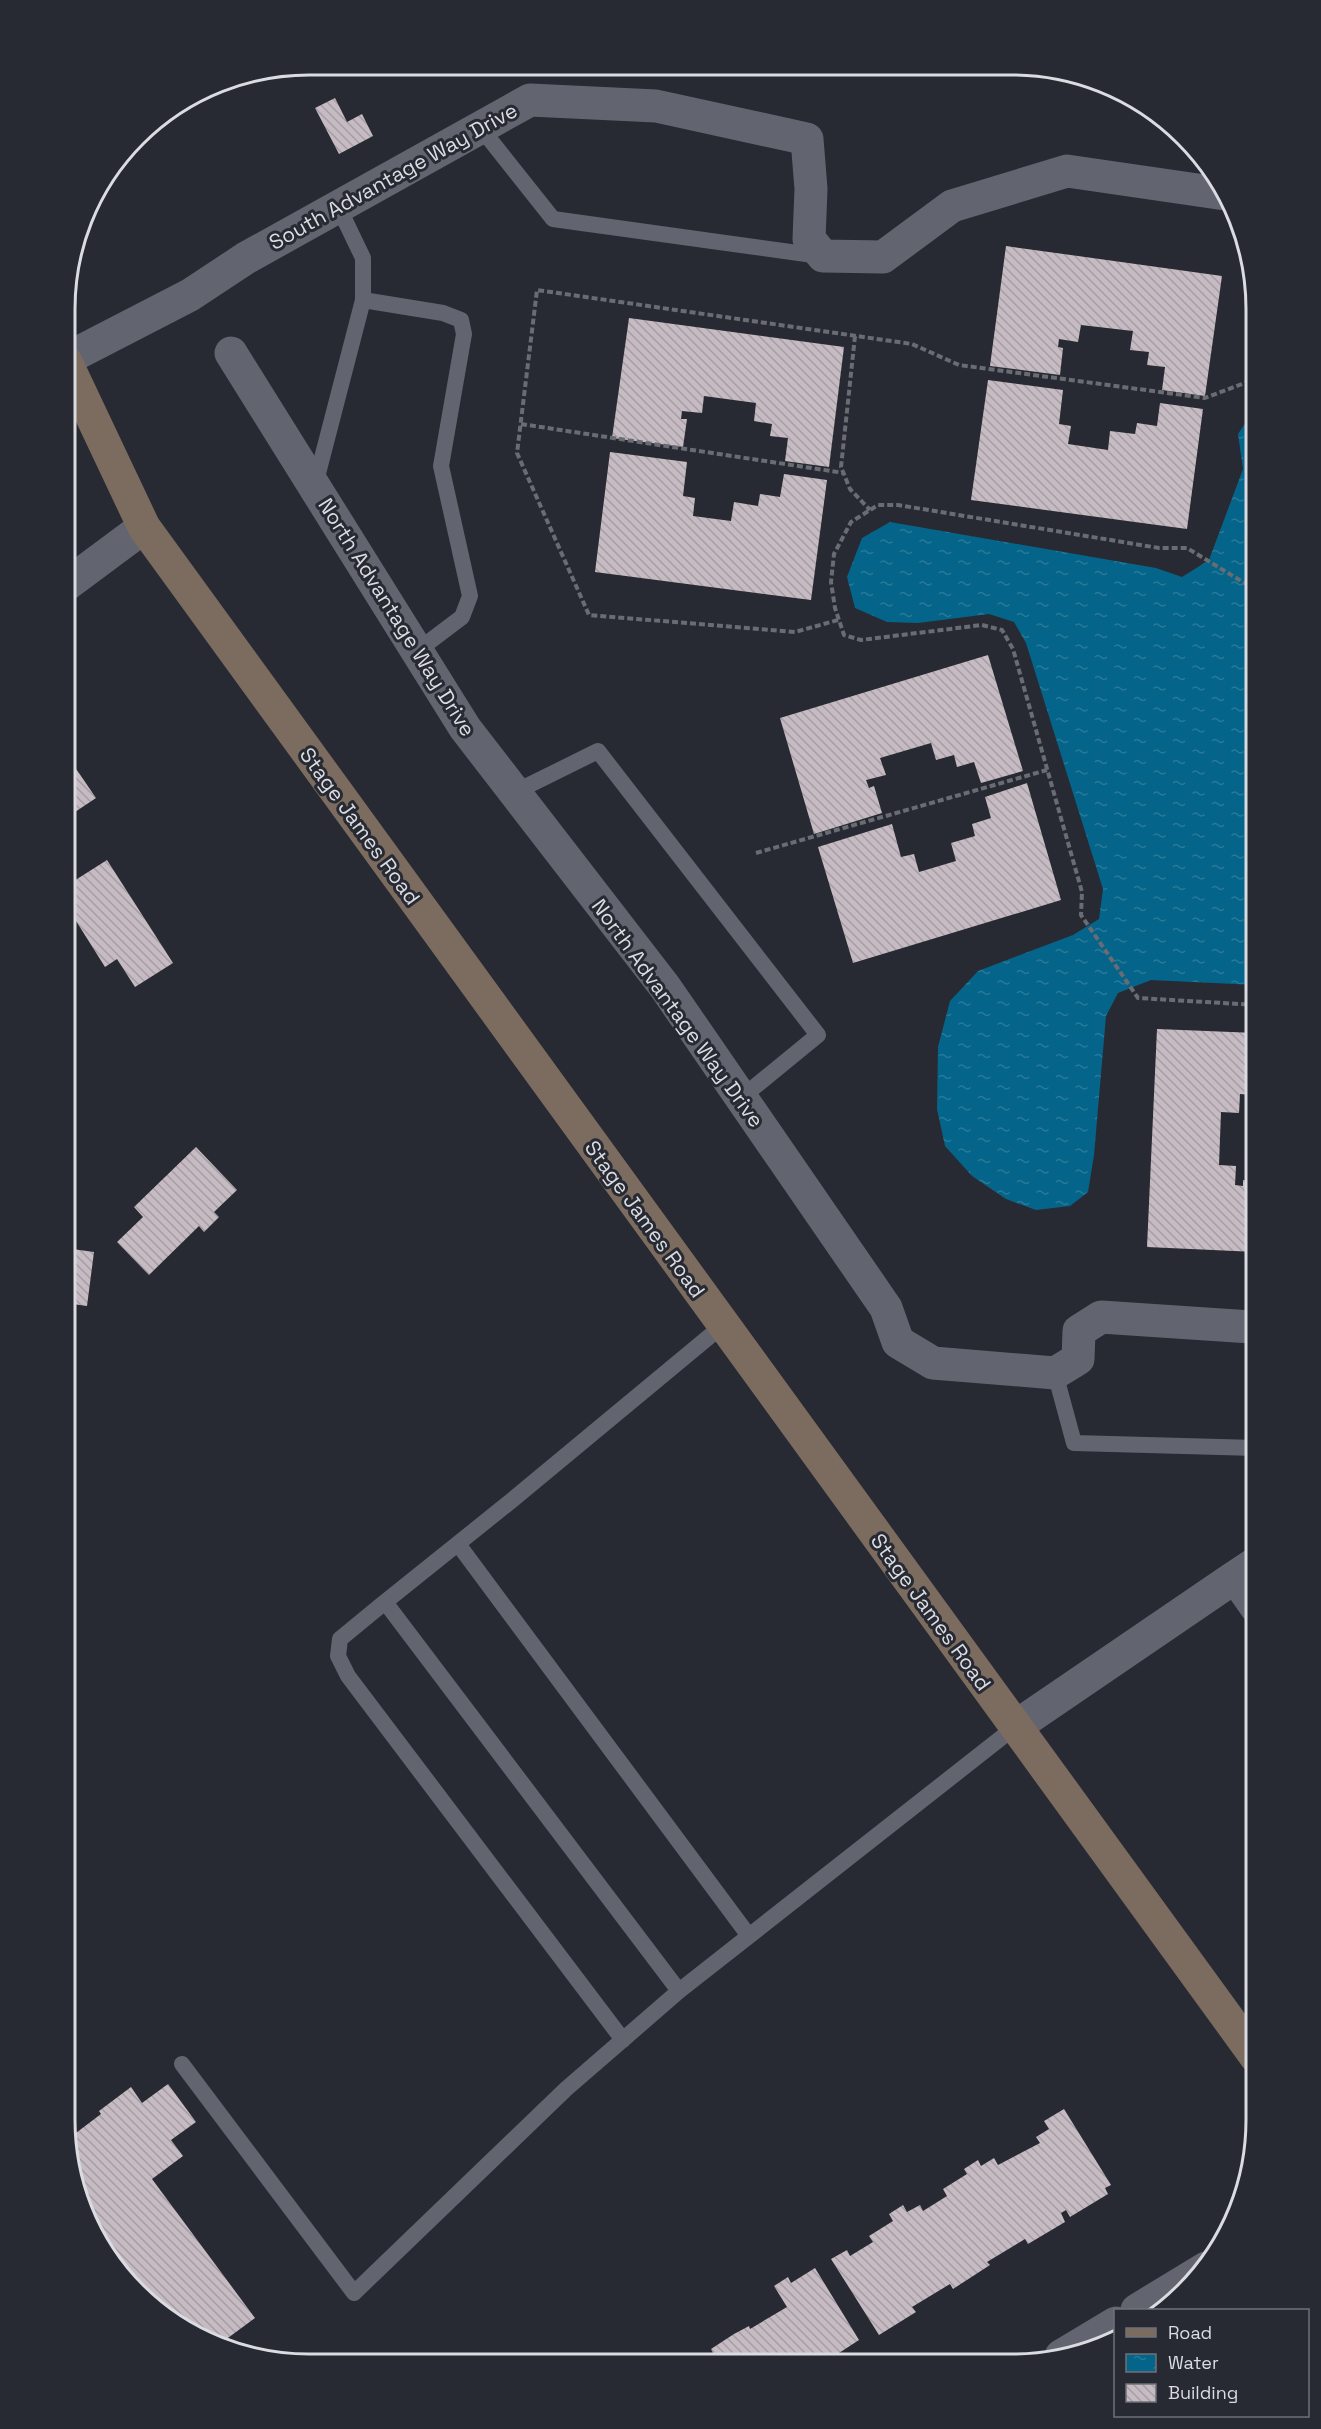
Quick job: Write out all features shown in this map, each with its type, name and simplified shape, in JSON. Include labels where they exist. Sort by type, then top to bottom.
[{"type":"main road","name":"Stage James Road","points":[[75,379],[144,527],[722,1326],[1246,2043]]},
{"type":"street","name":"South Advantage Way Drive","points":[[75,355],[190,295],[246,258],[530,100],[656,106],[807,139],[811,189],[809,239],[823,256]]},
{"type":"street","points":[[823,256],[883,257],[952,206],[1067,171],[1215,193]]},
{"type":"street","name":"North Advantage Way Drive","points":[[231,353],[465,728],[665,987],[886,1308],[898,1342],[933,1363],[1055,1373]]},
{"type":"street","points":[[75,578],[144,527]]},
{"type":"street","points":[[1055,1373],[1078,1359],[1079,1331],[1101,1317],[1246,1328]]},
{"type":"street","points":[[1015,1727],[1246,1570]]},
{"type":"street","points":[[1139,2309],[1175,2287]]},
{"type":"street","points":[[1082,2343],[1114,2324]]},
{"type":"lane","points":[[480,127],[553,219],[823,256]]},
{"type":"lane","points":[[315,487],[363,300],[363,258],[338,206]]},
{"type":"lane","points":[[363,300],[443,313],[461,320],[464,334],[441,466],[471,596],[462,617],[417,651]]},
{"type":"lane","points":[[515,792],[598,751],[818,1035],[741,1098]]},
{"type":"lane","points":[[623,2040],[348,1676],[338,1656],[340,1639],[722,1326]]},
{"type":"lane","points":[[1055,1373],[1074,1443],[1246,1448]]},
{"type":"lane","points":[[458,1544],[749,1936]]},
{"type":"lane","points":[[385,1602],[679,1991]]},
{"type":"lane","points":[[182,2064],[354,2293],[566,2089],[679,1991],[1015,1727]]},
{"type":"path","points":[[838,620],[795,632],[590,615],[517,453],[537,290],[912,344],[959,365],[1205,398],[1246,383]]},
{"type":"path","points":[[855,336],[841,467],[850,489],[870,510]]},
{"type":"path","points":[[520,424],[844,473]]},
{"type":"path","points":[[1246,584],[1187,548],[1159,548],[898,505],[878,505],[851,522],[834,554],[831,582],[838,620],[844,635],[861,640],[982,625],[1002,630],[1013,649],[1082,892],[1081,915],[1138,998],[1246,1004]]},
{"type":"path","points":[[756,853],[1047,770]]},
{"type":"water","points":[[1246,422],[1246,985],[1151,980],[1118,993],[1106,1016],[1094,1155],[1088,1192],[1070,1206],[1036,1210],[1006,1199],[972,1176],[945,1146],[937,1109],[938,1047],[950,1001],[978,971],[1073,935],[1099,919],[1103,889],[1026,643],[1014,622],[989,614],[918,623],[887,622],[855,608],[847,577],[862,538],[890,522],[1156,568],[1182,577],[1209,560],[1243,469],[1238,434]]},
{"type":"building","points":[[335,98],[347,122],[362,114],[373,136],[339,154],[315,108]]},
{"type":"building","points":[[1006,246],[1222,276],[1205,396],[1162,390],[1165,367],[1147,365],[1149,352],[1130,350],[1133,331],[1081,325],[1078,342],[1059,339],[1058,347],[1063,348],[1060,375],[990,366]]},
{"type":"building","points":[[629,318],[844,347],[829,467],[785,461],[788,438],[770,436],[772,424],[754,421],[756,403],[704,396],[702,413],[682,411],[681,419],[687,419],[683,447],[612,438]]},
{"type":"building","points":[[988,380],[1063,390],[1059,424],[1071,426],[1068,444],[1108,450],[1110,431],[1135,434],[1137,423],[1157,426],[1160,403],[1203,409],[1187,529],[971,500]]},
{"type":"building","points":[[610,452],[687,462],[683,496],[695,498],[693,516],[731,521],[734,502],[758,506],[760,494],[780,497],[784,474],[827,480],[811,600],[595,572]]},
{"type":"building","points":[[988,655],[1023,771],[981,783],[974,762],[957,767],[954,755],[936,760],[931,743],[880,758],[886,775],[866,780],[869,788],[874,786],[882,813],[814,834],[780,718]]},
{"type":"building","points":[[75,767],[96,798],[75,812]]},
{"type":"building","points":[[1027,783],[1061,900],[853,963],[818,847],[892,824],[901,857],[914,854],[919,872],[956,861],[951,843],[975,836],[972,824],[991,818],[985,797]]},
{"type":"building","points":[[107,860],[173,963],[135,987],[117,959],[105,967],[75,919],[75,880]]},
{"type":"building","points":[[1157,1029],[1246,1033],[1246,1094],[1240,1094],[1239,1113],[1221,1112],[1219,1165],[1236,1166],[1235,1185],[1243,1186],[1243,1180],[1246,1180],[1246,1252],[1147,1247]]},
{"type":"building","points":[[196,1147],[237,1190],[214,1212],[219,1217],[204,1232],[199,1226],[149,1275],[117,1242],[143,1217],[134,1207]]},
{"type":"building","points":[[75,1249],[94,1252],[87,1306],[75,1304]]},
{"type":"building","points":[[168,2084],[196,2122],[171,2140],[183,2156],[152,2179],[255,2318],[227,2339],[179,2315],[133,2274],[106,2237],[87,2195],[77,2150],[76,2133],[101,2114],[99,2111],[131,2087],[142,2103]]},
{"type":"building","points":[[1064,2109],[1111,2185],[1105,2188],[1108,2194],[1070,2217],[1066,2210],[1061,2213],[1065,2222],[1028,2244],[1025,2239],[987,2262],[990,2265],[953,2289],[950,2284],[912,2307],[916,2312],[879,2335],[831,2259],[847,2250],[850,2256],[873,2242],[869,2236],[893,2221],[889,2214],[903,2205],[907,2212],[920,2205],[923,2211],[947,2196],[943,2189],[967,2174],[964,2169],[978,2160],[981,2166],[994,2158],[998,2165],[1040,2143],[1036,2137],[1049,2129],[1044,2121]]},
{"type":"building","points":[[815,2268],[859,2340],[837,2354],[711,2354],[711,2349],[734,2334],[749,2326],[750,2329],[787,2307],[774,2286],[788,2277],[791,2283]]}]
